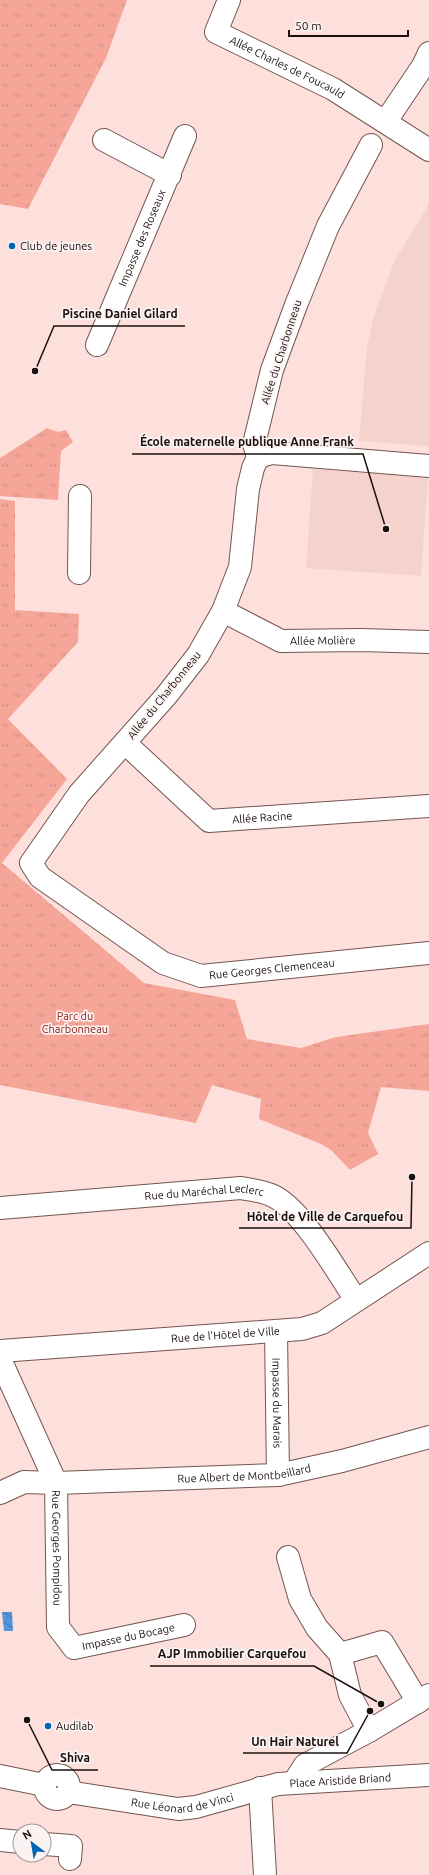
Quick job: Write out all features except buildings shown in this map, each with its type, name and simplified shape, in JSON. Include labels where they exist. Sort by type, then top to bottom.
[{"type":"street","name":"Allée Charles de Foucauld","points":[[229,0],[216,32],[333,89],[386,121]]},
{"type":"street","points":[[429,53],[423,66],[386,121],[429,150]]},
{"type":"street","name":"Impasse des Roseaux","points":[[97,345],[170,175],[185,136]]},
{"type":"street","points":[[104,140],[170,175]]},
{"type":"street","name":"Allée du Charbonneau","points":[[31,863],[79,794],[166,696],[198,655],[223,611],[240,567],[248,489],[253,468],[258,457],[254,444],[272,370],[328,226],[371,145]]},
{"type":"street","points":[[258,457],[272,453],[429,466]]},
{"type":"street","points":[[79,573],[80,496]]},
{"type":"street","name":"Allée Molière","points":[[223,611],[281,641],[360,640],[429,642]]},
{"type":"street","name":"Allée Racine","points":[[125,743],[209,821],[429,806]]},
{"type":"street","name":"Rue Georges Clemenceau","points":[[31,863],[40,877],[163,964],[201,976],[429,953]]},
{"type":"street","name":"Rue du Maréchal Leclerc","points":[[0,1208],[241,1188],[272,1195],[296,1213],[318,1242],[356,1300]]},
{"type":"street","name":"Rue de l'Hôtel de Ville","points":[[0,1352],[302,1329],[322,1323],[429,1253]]},
{"type":"street","name":"Impasse du Marais","points":[[276,1332],[278,1475]]},
{"type":"street","name":"Rue Georges Pompidou","points":[[0,1359],[56,1483],[58,1626],[74,1648]]},
{"type":"street","name":"Rue Albert de Montbeillard","points":[[0,1493],[24,1482],[56,1483],[278,1475],[429,1437]]},
{"type":"street","points":[[288,1557],[300,1598],[317,1628],[340,1654],[350,1695],[369,1731]]},
{"type":"street","name":"Impasse du Bocage","points":[[74,1648],[184,1625]]},
{"type":"street","points":[[340,1654],[382,1642],[423,1699]]},
{"type":"street","name":"Place Aristide Briand","points":[[294,1782],[305,1765],[369,1731],[423,1699]]},
{"type":"street","name":"Rue Léonard de Vinci","points":[[0,1776],[44,1785],[46,1780],[54,1775],[62,1776],[67,1781],[68,1792],[178,1809],[211,1804],[260,1788],[294,1782]]},
{"type":"street","name":"Place Aristide Briand","points":[[294,1782],[429,1775]]},
{"type":"street","points":[[260,1788],[265,1875]]},
{"type":"street","points":[[0,1840],[12,1841]]},
{"type":"street","points":[[52,1845],[71,1846],[70,1859]]},
{"type":"shaded area","points":[[429,204],[429,446],[359,441],[367,347],[374,316],[394,262]]},
{"type":"shaded area","points":[[313,469],[428,478],[421,576],[306,568]]},
{"type":"green space","points":[[0,0],[127,0],[106,58],[28,209],[0,204]]},
{"type":"green space","points":[[47,428],[58,432],[66,430],[73,442],[61,451],[58,500],[0,496],[0,458]]},
{"type":"green space","name":"Parc du Charbonneau","points":[[0,499],[15,501],[15,610],[79,614],[78,642],[8,719],[67,779],[2,863],[144,983],[235,1000],[247,1039],[301,1048],[336,1037],[429,1024],[429,1091],[381,1087],[368,1133],[378,1154],[350,1170],[331,1150],[321,1144],[259,1119],[261,1099],[212,1085],[196,1123],[0,1085]]},
{"type":"green space","points":[[0,769],[11,777],[0,790]]},
{"type":"water","points":[[2,1612],[12,1612],[13,1631],[4,1631]]},
{"type":"place","name":"Club de jeunes","points":[[12,246]]},
{"type":"place","name":"Piscine Daniel Gilard","points":[[35,371]]},
{"type":"place","name":"École maternelle publique Anne Frank","points":[[386,529]]},
{"type":"place","name":"Hôtel de Ville de Carquefou","points":[[412,1177]]},
{"type":"place","name":"AJP Immobilier Carquefou","points":[[381,1704]]},
{"type":"place","name":"Un Hair Naturel","points":[[370,1711]]},
{"type":"place","name":"Shiva","points":[[27,1720]]},
{"type":"place","name":"Audilab","points":[[48,1726]]}]
